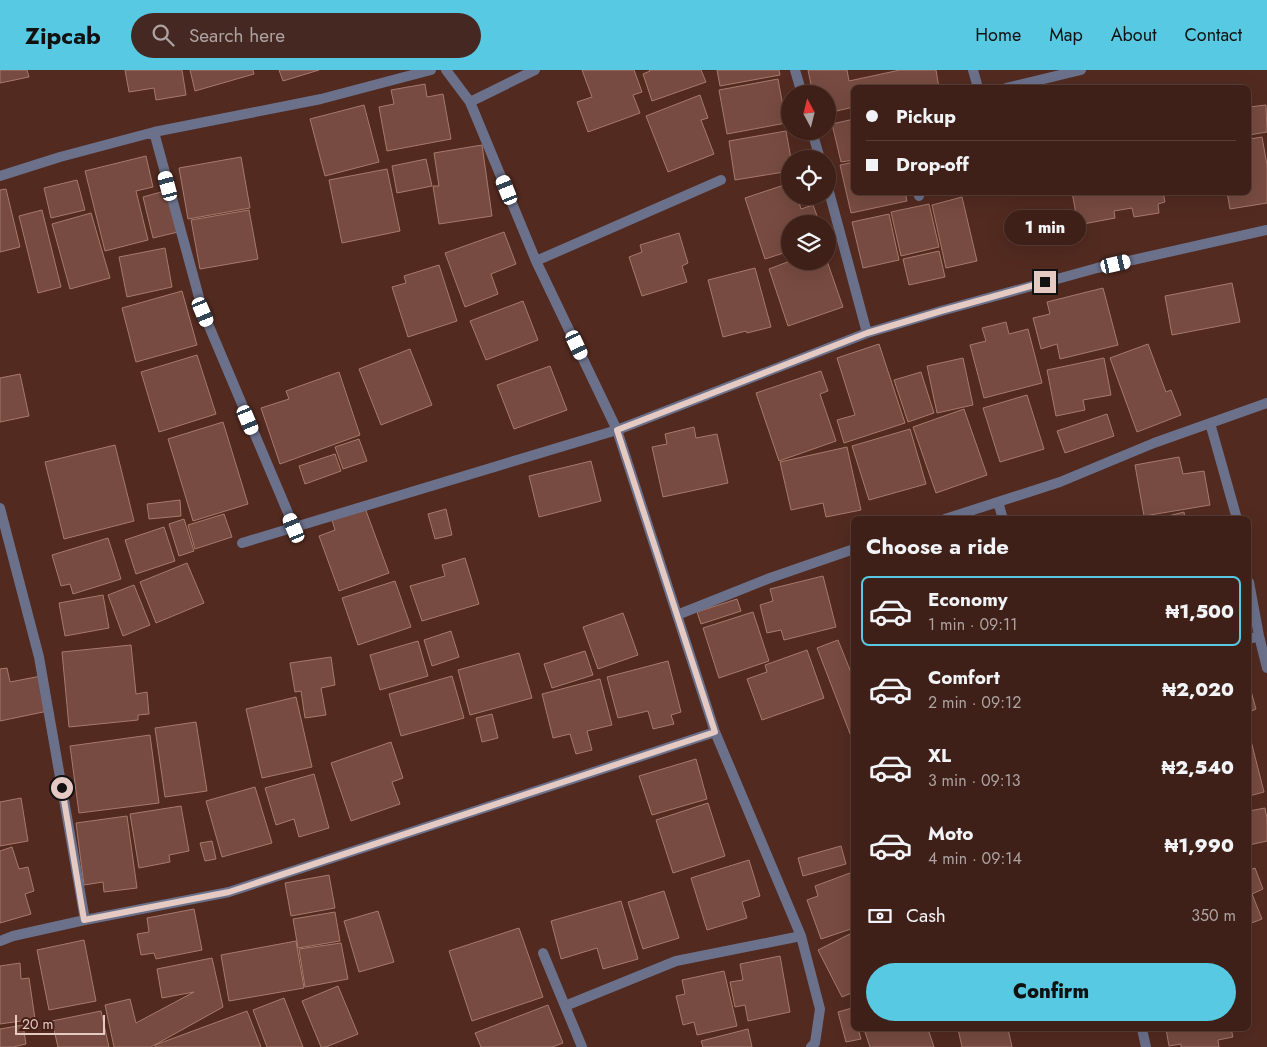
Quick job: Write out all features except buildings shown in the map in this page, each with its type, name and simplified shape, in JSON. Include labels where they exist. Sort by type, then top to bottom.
[{"type":"street","points":[[0,176],[60,157],[154,132],[322,99],[431,70]]},
{"type":"street","points":[[446,70],[470,102],[536,261],[617,430],[715,732],[800,936],[820,1009],[815,1043],[812,1047]]},
{"type":"street","points":[[470,102],[535,70]]},
{"type":"street","points":[[796,70],[800,85]]},
{"type":"street","points":[[973,70],[977,85]]},
{"type":"street","points":[[1018,85],[1081,70]]},
{"type":"street","points":[[154,132],[203,312],[294,528]]},
{"type":"street","points":[[536,261],[721,180]]},
{"type":"street","points":[[833,205],[867,333]]},
{"type":"street","points":[[242,543],[617,430],[867,333],[1097,268],[1267,230]]},
{"type":"street","points":[[954,516],[1060,482],[1154,443],[1267,403]]},
{"type":"street","points":[[1210,423],[1236,516]]},
{"type":"street","points":[[998,502],[1001,516]]},
{"type":"street","points":[[0,508],[39,657],[84,920]]},
{"type":"street","points":[[677,615],[770,578],[851,550]]},
{"type":"street","points":[[1251,604],[1254,638],[1267,668]]},
{"type":"street","points":[[0,941],[13,936],[84,920],[229,892],[715,732]]},
{"type":"street","points":[[565,1006],[676,961],[800,936]]},
{"type":"street","points":[[543,953],[582,1047]]},
{"type":"street","points":[[1142,1031],[1146,1047]]},
{"type":"route","points":[[62,788],[84,920],[229,892],[715,732],[617,430],[867,333],[1045,282]]}]
